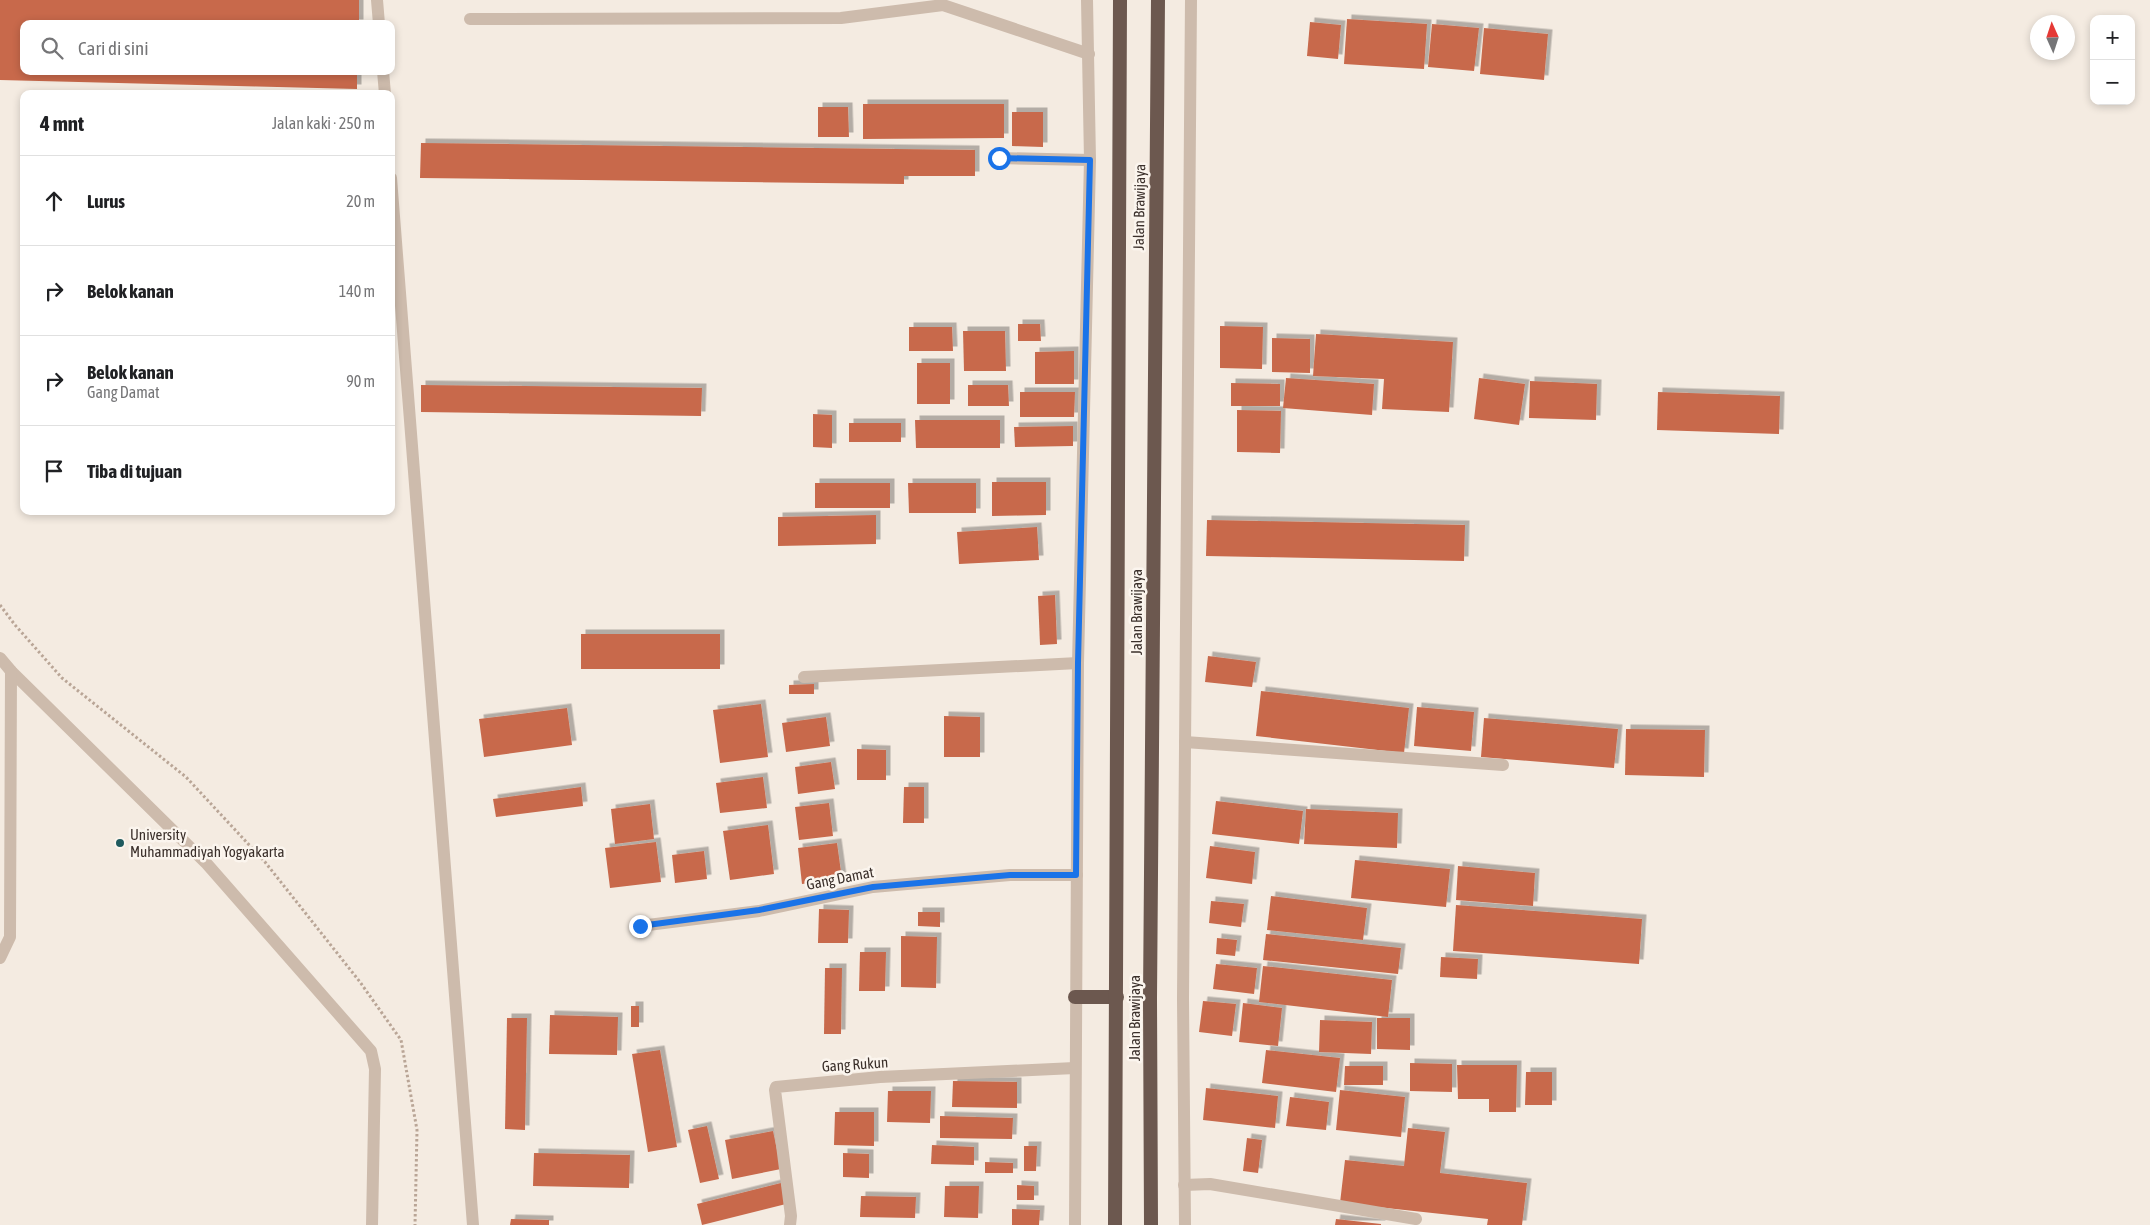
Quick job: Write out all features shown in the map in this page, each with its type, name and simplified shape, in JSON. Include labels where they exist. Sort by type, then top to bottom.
[{"type":"highway","name":"Jalan Brawijaya","points":[[1115,1225],[1120,0]]},
{"type":"highway","name":"Jalan Brawijaya","points":[[1151,1225],[1150,990],[1158,0]]},
{"type":"highway","points":[[1075,997],[1117,997]]},
{"type":"street","points":[[377,0],[379,20]]},
{"type":"street","points":[[1075,1225],[1078,663],[1090,160],[1087,0]]},
{"type":"street","points":[[1184,1225],[1183,999],[1191,0]]},
{"type":"street","points":[[470,19],[841,18],[943,5],[1089,54]]},
{"type":"street","points":[[383,75],[385,90]]},
{"type":"street","points":[[999,158],[1090,160]]},
{"type":"street","points":[[395,229],[473,1225]]},
{"type":"street","points":[[0,658],[207,864],[371,1051],[376,1069],[372,1225]]},
{"type":"street","points":[[804,678],[1078,663]]},
{"type":"street","points":[[0,958],[10,937],[11,671]]},
{"type":"street","points":[[1186,742],[1502,765]]},
{"type":"street","name":"Gang Damat","points":[[640,926],[759,910],[873,887],[1010,875],[1076,875]]},
{"type":"street","name":"Gang Rukun","points":[[790,1225],[791,1216],[776,1087],[880,1077],[1075,1068]]},
{"type":"street","points":[[1184,1185],[1210,1184],[1416,1219]]},
{"type":"building","points":[[0,0],[359,0],[359,20],[20,20],[20,75],[357,75],[357,89],[0,80]]},
{"type":"building","points":[[1347,19],[1427,24],[1424,69],[1344,64]]},
{"type":"building","points":[[1310,22],[1341,25],[1338,59],[1307,56]]},
{"type":"building","points":[[1432,24],[1479,28],[1474,71],[1428,67]]},
{"type":"building","points":[[1484,28],[1548,34],[1544,80],[1480,74]]},
{"type":"building","points":[[863,104],[1004,104],[1004,138],[863,139]]},
{"type":"building","points":[[818,107],[848,107],[849,137],[818,137]]},
{"type":"building","points":[[1012,112],[1043,112],[1043,147],[1012,146]]},
{"type":"building","points":[[421,143],[975,150],[975,176],[904,176],[904,184],[420,178]]},
{"type":"building","points":[[1018,324],[1040,324],[1041,341],[1018,341]]},
{"type":"building","points":[[1220,326],[1263,327],[1262,369],[1220,368]]},
{"type":"building","points":[[909,327],[952,327],[953,351],[909,351]]},
{"type":"building","points":[[963,331],[1005,331],[1006,371],[964,371]]},
{"type":"building","points":[[1316,334],[1453,342],[1449,412],[1382,409],[1384,379],[1313,376]]},
{"type":"building","points":[[1272,338],[1310,339],[1310,373],[1272,372]]},
{"type":"building","points":[[1074,351],[1074,384],[1035,384],[1035,352]]},
{"type":"building","points":[[917,363],[950,363],[950,404],[917,404]]},
{"type":"building","points":[[1286,378],[1374,384],[1372,415],[1283,408]]},
{"type":"building","points":[[1479,378],[1525,384],[1519,425],[1474,419]]},
{"type":"building","points":[[1530,381],[1597,384],[1596,420],[1529,418]]},
{"type":"building","points":[[1231,383],[1280,384],[1280,406],[1231,406]]},
{"type":"building","points":[[421,385],[702,388],[701,416],[421,412]]},
{"type":"building","points":[[968,385],[1008,385],[1009,406],[968,406]]},
{"type":"building","points":[[1020,392],[1075,392],[1074,417],[1020,417]]},
{"type":"building","points":[[1658,392],[1780,396],[1779,434],[1657,430]]},
{"type":"building","points":[[1237,410],[1281,411],[1280,453],[1237,452]]},
{"type":"building","points":[[813,414],[832,415],[832,448],[813,447]]},
{"type":"building","points":[[915,420],[1000,420],[1000,448],[916,448]]},
{"type":"building","points":[[849,423],[901,423],[901,442],[849,442]]},
{"type":"building","points":[[1073,426],[1073,446],[1015,447],[1014,427]]},
{"type":"building","points":[[992,482],[1046,482],[1046,515],[992,516]]},
{"type":"building","points":[[815,483],[890,483],[890,508],[815,508]]},
{"type":"building","points":[[908,483],[976,483],[976,513],[909,513]]},
{"type":"building","points":[[876,515],[876,544],[778,546],[778,517]]},
{"type":"building","points":[[1207,520],[1465,525],[1464,561],[1206,556]]},
{"type":"building","points":[[1037,527],[1039,560],[959,564],[957,532]]},
{"type":"building","points":[[1055,595],[1057,644],[1040,645],[1038,596]]},
{"type":"building","points":[[581,634],[720,634],[720,669],[581,669]]},
{"type":"building","points":[[1208,656],[1256,662],[1252,687],[1205,682]]},
{"type":"building","points":[[814,684],[814,694],[789,694],[789,685]]},
{"type":"building","points":[[1261,691],[1409,708],[1404,753],[1256,736]]},
{"type":"building","points":[[761,704],[768,757],[720,763],[713,710]]},
{"type":"building","points":[[1417,707],[1474,712],[1471,751],[1414,746]]},
{"type":"building","points":[[567,708],[572,745],[484,757],[479,719]]},
{"type":"building","points":[[944,716],[980,717],[980,757],[944,757]]},
{"type":"building","points":[[826,717],[830,746],[786,752],[782,723]]},
{"type":"building","points":[[1484,718],[1618,729],[1614,768],[1481,757]]},
{"type":"building","points":[[1626,729],[1705,730],[1704,777],[1625,775]]},
{"type":"building","points":[[857,749],[886,750],[886,780],[857,780]]},
{"type":"building","points":[[831,762],[835,789],[798,794],[795,767]]},
{"type":"building","points":[[763,777],[767,808],[720,813],[716,783]]},
{"type":"building","points":[[581,787],[583,806],[496,817],[493,799]]},
{"type":"building","points":[[904,787],[924,787],[924,823],[903,823]]},
{"type":"building","points":[[1216,801],[1303,811],[1299,844],[1212,834]]},
{"type":"building","points":[[829,803],[833,836],[799,840],[795,807]]},
{"type":"building","points":[[650,804],[654,839],[615,844],[611,809]]},
{"type":"building","points":[[1306,809],[1398,813],[1397,848],[1304,844]]},
{"type":"building","points":[[768,825],[774,874],[730,880],[723,831]]},
{"type":"building","points":[[656,842],[661,882],[610,888],[605,848]]},
{"type":"building","points":[[837,843],[842,879],[802,884],[798,848]]},
{"type":"building","points":[[1210,846],[1255,852],[1252,884],[1206,878]]},
{"type":"building","points":[[704,851],[707,879],[675,883],[672,855]]},
{"type":"building","points":[[1355,860],[1450,869],[1446,907],[1351,898]]},
{"type":"building","points":[[1458,866],[1535,873],[1533,906],[1456,900]]},
{"type":"building","points":[[1271,896],[1367,908],[1363,940],[1267,930]]},
{"type":"building","points":[[1211,901],[1244,904],[1241,927],[1209,923]]},
{"type":"building","points":[[1456,905],[1642,919],[1639,964],[1453,951]]},
{"type":"building","points":[[819,909],[849,910],[848,943],[818,943]]},
{"type":"building","points":[[918,912],[940,912],[940,927],[918,926]]},
{"type":"building","points":[[1266,934],[1401,948],[1398,974],[1263,960]]},
{"type":"building","points":[[901,936],[937,937],[936,988],[901,987]]},
{"type":"building","points":[[1217,938],[1237,940],[1235,956],[1216,954]]},
{"type":"building","points":[[860,952],[886,952],[885,991],[859,991]]},
{"type":"building","points":[[1441,957],[1478,959],[1477,979],[1440,977]]},
{"type":"building","points":[[1216,964],[1257,968],[1254,994],[1213,989]]},
{"type":"building","points":[[1263,966],[1392,980],[1388,1017],[1259,1002]]},
{"type":"building","points":[[825,968],[842,968],[841,1034],[824,1034]]},
{"type":"building","points":[[1203,1001],[1236,1004],[1232,1036],[1199,1032]]},
{"type":"building","points":[[1243,1003],[1282,1008],[1278,1046],[1239,1042]]},
{"type":"building","points":[[631,1006],[639,1006],[639,1027],[631,1027]]},
{"type":"building","points":[[550,1015],[618,1017],[617,1055],[549,1054]]},
{"type":"building","points":[[507,1018],[527,1018],[525,1130],[505,1129]]},
{"type":"building","points":[[1377,1018],[1410,1018],[1410,1050],[1377,1049]]},
{"type":"building","points":[[1320,1020],[1372,1022],[1371,1054],[1319,1052]]},
{"type":"building","points":[[660,1050],[677,1147],[648,1152],[632,1054]]},
{"type":"building","points":[[1266,1050],[1340,1058],[1336,1092],[1262,1083]]},
{"type":"building","points":[[1410,1063],[1452,1064],[1452,1092],[1410,1091]]},
{"type":"building","points":[[1457,1065],[1517,1065],[1516,1112],[1489,1112],[1489,1099],[1458,1099]]},
{"type":"building","points":[[1345,1066],[1383,1066],[1383,1085],[1344,1085]]},
{"type":"building","points":[[1526,1072],[1552,1072],[1552,1105],[1525,1105]]},
{"type":"building","points":[[953,1081],[1017,1082],[1017,1108],[952,1107]]},
{"type":"building","points":[[1206,1088],[1278,1096],[1275,1128],[1203,1120]]},
{"type":"building","points":[[1340,1090],[1405,1097],[1401,1137],[1336,1130]]},
{"type":"building","points":[[888,1091],[931,1091],[930,1123],[887,1122]]},
{"type":"building","points":[[1290,1097],[1329,1102],[1326,1130],[1286,1126]]},
{"type":"building","points":[[835,1112],[874,1112],[874,1146],[834,1145]]},
{"type":"building","points":[[940,1116],[1013,1118],[1012,1139],[940,1138]]},
{"type":"building","points":[[707,1126],[719,1179],[700,1183],[688,1130]]},
{"type":"building","points":[[1408,1128],[1445,1132],[1440,1173],[1527,1183],[1522,1225],[1487,1225],[1488,1219],[1340,1203],[1345,1160],[1404,1166]]},
{"type":"building","points":[[773,1131],[781,1169],[732,1179],[725,1140]]},
{"type":"building","points":[[1247,1138],[1262,1140],[1258,1173],[1243,1171]]},
{"type":"building","points":[[932,1145],[974,1147],[974,1165],[931,1164]]},
{"type":"building","points":[[1024,1146],[1037,1146],[1036,1171],[1024,1171]]},
{"type":"building","points":[[534,1153],[630,1155],[629,1188],[533,1186]]},
{"type":"building","points":[[843,1153],[869,1154],[869,1178],[843,1177]]},
{"type":"building","points":[[985,1162],[1013,1163],[1013,1173],[985,1173]]},
{"type":"building","points":[[781,1183],[786,1204],[702,1225],[697,1204]]},
{"type":"building","points":[[1017,1185],[1034,1186],[1034,1200],[1017,1200]]},
{"type":"building","points":[[945,1186],[979,1186],[978,1218],[944,1217]]},
{"type":"building","points":[[861,1196],[916,1197],[915,1218],[860,1217]]},
{"type":"building","points":[[1012,1209],[1040,1210],[1039,1225],[1012,1225]]},
{"type":"building","points":[[511,1219],[549,1220],[549,1225],[510,1225]]},
{"type":"building","points":[[1336,1219],[1381,1224],[1381,1225],[1335,1225]]},
{"type":"place","name":"University Muhammadiyah Yogyakarta","points":[[120,843]]},
{"type":"route","points":[[640,926],[759,910],[873,887],[1010,875],[1076,875],[1078,663],[1090,160],[999,158]]}]
